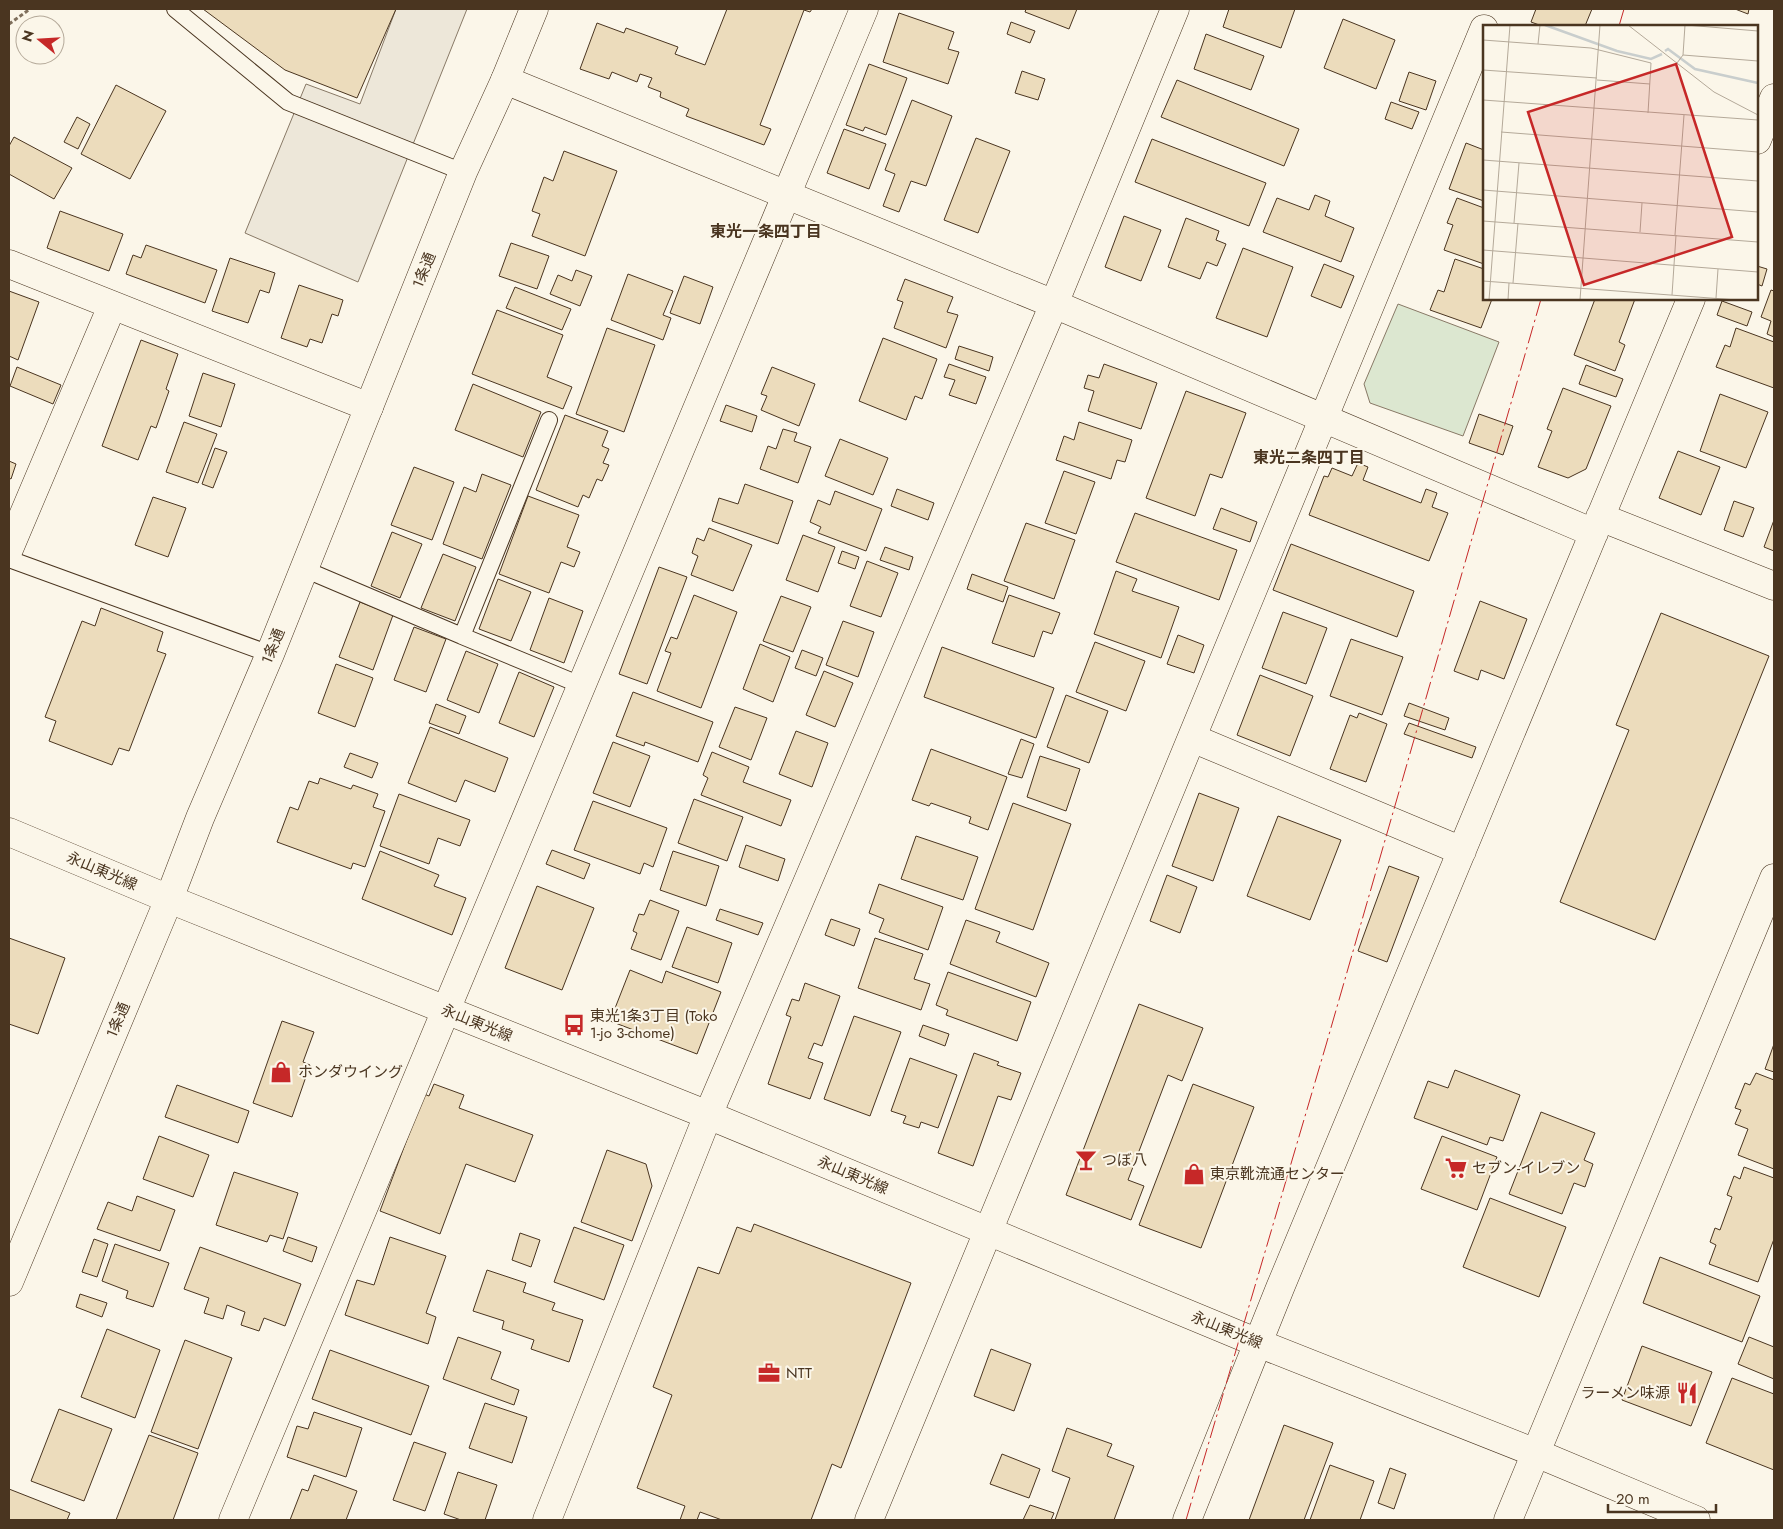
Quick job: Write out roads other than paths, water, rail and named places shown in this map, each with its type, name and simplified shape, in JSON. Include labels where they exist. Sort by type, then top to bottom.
[{"type":"street","name":"1条通","points":[[9,1282],[169,899],[200,818],[270,654],[463,172],[505,80],[534,9]]},
{"type":"street","points":[[233,1520],[583,686],[864,9]]},
{"type":"street","points":[[547,1520],[708,1115],[1054,304],[1175,9]]},
{"type":"street","points":[[1486,25],[1493,9]]},
{"type":"street","points":[[868,1520],[990,1232],[1322,419],[1483,33]]},
{"type":"street","points":[[505,80],[1054,304],[1322,419],[1597,525],[1774,586]]},
{"type":"street","points":[[1758,138],[1774,98]]},
{"type":"street","points":[[9,264],[370,407]]},
{"type":"street","points":[[1187,1520],[1258,1343],[1691,300]]},
{"type":"street","points":[[9,549],[112,306]]},
{"type":"street","points":[[1192,738],[1462,851]]},
{"type":"street","name":"永山東光線","points":[[9,832],[169,899],[708,1115],[1258,1343],[1536,1452],[1696,1520]]},
{"type":"street","points":[[1508,1520],[1774,878]]},
{"type":"lane","points":[[175,9],[288,102],[463,172]]},
{"type":"lane","points":[[462,636],[549,420]]},
{"type":"lane","points":[[9,559],[270,654]]},
{"type":"lane","points":[[304,569],[583,686]]},
{"type":"place","name":"東光1条3丁目 (Toko 1-jo 3-chome)","points":[[574,1025]]},
{"type":"place","name":"ホンダウイング","points":[[281,1072]]},
{"type":"place","name":"つぼ八","points":[[1086,1160]]},
{"type":"place","name":"セブン-イレブン","points":[[1456,1168]]},
{"type":"place","name":"東京靴流通センター","points":[[1194,1174]]},
{"type":"place","name":"NTT","points":[[769,1373]]},
{"type":"place","name":"ラーメン味源","points":[[1687,1393]]},
{"type":"district","name":"東光一条四丁目","points":[[766,231]]},
{"type":"district","name":"東光二条四丁目","points":[[1309,457]]}]
